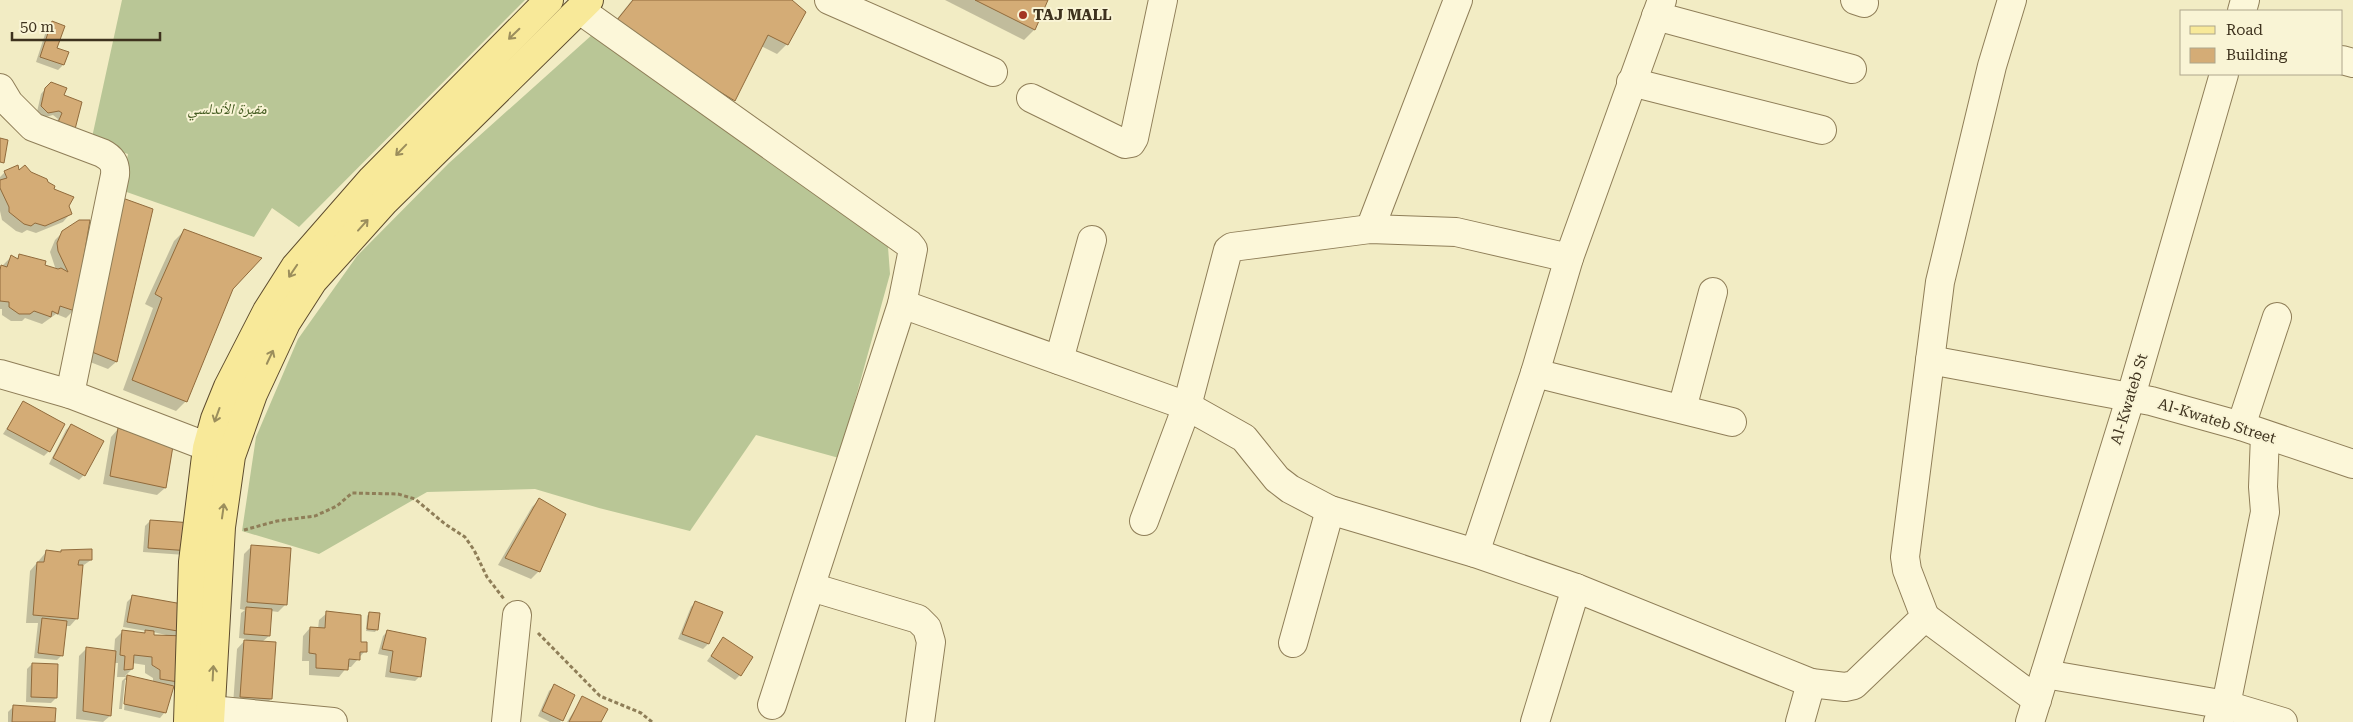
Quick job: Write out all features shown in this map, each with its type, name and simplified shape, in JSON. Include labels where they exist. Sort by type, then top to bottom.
[{"type":"main road","points":[[378,190],[549,0]]},
{"type":"main road","points":[[203,718],[221,526],[219,452],[215,419],[228,387],[267,311],[295,267],[584,5]]},
{"type":"main road","points":[[203,718],[193,562],[219,452]]},
{"type":"street","points":[[829,0],[993,72]]},
{"type":"street","points":[[1032,98],[1125,144],[1130,143],[1134,138],[1163,0]]},
{"type":"street","points":[[1370,229],[1458,0]]},
{"type":"street","points":[[2012,0],[1992,66],[1940,282],[1905,564],[1925,617],[2033,711]]},
{"type":"street","points":[[584,5],[909,244],[913,253],[902,304],[772,705]]},
{"type":"street","points":[[1475,553],[1535,373],[1569,258],[1659,8],[1852,69]]},
{"type":"street","name":"Al-Kwateb St","points":[[2033,711],[2131,396],[2224,75]]},
{"type":"street","points":[[1631,82],[1822,130]]},
{"type":"street","points":[[0,88],[9,103],[33,127],[102,153],[108,156],[115,165],[115,175],[70,394]]},
{"type":"street","points":[[1144,521],[1187,406],[1228,250],[1237,245],[1370,229],[1456,232],[1569,258]]},
{"type":"street","points":[[1059,360],[1092,240]]},
{"type":"street","points":[[1682,409],[1713,292]]},
{"type":"street","points":[[902,304],[1187,406],[1244,438],[1277,479],[1290,489],[1330,510],[1475,553],[1576,588],[1811,683],[1845,687],[1854,685],[1925,617]]},
{"type":"street","points":[[2222,714],[2265,512],[2253,431],[2276,317]]},
{"type":"street","name":"Al-Kwateb Street","points":[[1930,360],[2131,396],[2253,431],[2353,464]]},
{"type":"street","points":[[1535,373],[1732,422]]},
{"type":"street","points":[[0,374],[70,394],[219,452]]},
{"type":"street","points":[[1294,643],[1330,510]]},
{"type":"street","points":[[811,587],[918,618],[927,628],[931,642],[920,722]]},
{"type":"street","points":[[1535,722],[1576,588]]},
{"type":"street","points":[[506,722],[517,615]]},
{"type":"street","points":[[2044,674],[2222,714],[2283,722]]},
{"type":"street","points":[[1800,722],[1811,683]]},
{"type":"street","points":[[203,718],[333,722]]},
{"type":"path","points":[[221,526],[242,531],[277,521],[315,516],[336,506],[352,493],[398,494],[415,498],[445,524],[465,537],[474,550],[486,577],[517,615],[549,643],[600,696],[641,713],[652,722]]},
{"type":"green space","name":"مقبرة الأندلسي","points":[[122,0],[525,0],[299,227],[272,208],[254,237],[121,190],[128,154],[91,142]]},
{"type":"green space","points":[[593,34],[888,247],[890,274],[839,458],[756,435],[690,531],[599,508],[535,489],[427,492],[319,554],[242,531],[256,437],[298,339],[357,256],[449,163]]},
{"type":"building","points":[[633,0],[792,0],[806,12],[788,45],[768,35],[735,101],[673,63],[617,20]]},
{"type":"building","name":"TAJ MALL","points":[[975,0],[1048,0],[1035,30]]},
{"type":"building","points":[[52,21],[65,26],[57,48],[69,52],[64,65],[40,57]]},
{"type":"building","points":[[51,82],[67,88],[64,95],[82,102],[73,137],[56,127],[62,113],[59,111],[48,113],[41,106],[45,88]]},
{"type":"building","points":[[0,138],[8,140],[4,163],[0,162]]},
{"type":"building","points":[[18,165],[19,170],[25,165],[31,172],[47,179],[48,182],[55,186],[54,189],[74,197],[69,206],[72,214],[45,226],[35,223],[31,226],[24,224],[9,212],[9,207],[0,188],[0,180],[7,178],[4,171]]},
{"type":"building","points":[[117,196],[153,209],[117,362],[92,352]]},
{"type":"building","points":[[79,220],[90,220],[75,311],[60,306],[58,314],[52,311],[51,317],[34,311],[30,314],[19,314],[9,307],[9,302],[0,301],[1,265],[7,267],[11,255],[18,259],[19,254],[46,261],[45,265],[58,269],[61,268],[68,272],[58,251],[57,243],[62,231]]},
{"type":"building","points":[[184,229],[262,258],[233,289],[187,402],[132,380],[162,298],[155,294]]},
{"type":"building","points":[[23,401],[65,424],[50,452],[7,429]]},
{"type":"building","points":[[71,424],[104,441],[85,476],[53,458]]},
{"type":"building","points":[[118,428],[173,446],[166,488],[110,476]]},
{"type":"building","points":[[539,498],[566,514],[540,572],[505,558]]},
{"type":"building","points":[[150,520],[193,523],[191,551],[148,548]]},
{"type":"building","points":[[251,545],[291,548],[287,605],[247,602]]},
{"type":"building","points":[[92,549],[92,560],[79,560],[78,565],[83,565],[78,619],[33,615],[37,562],[44,562],[46,550],[61,552],[61,550]]},
{"type":"building","points":[[132,595],[188,605],[183,632],[127,622]]},
{"type":"building","points":[[695,601],[723,612],[709,644],[682,634]]},
{"type":"building","points":[[246,607],[272,609],[270,636],[244,634]]},
{"type":"building","points":[[326,611],[361,615],[361,642],[367,642],[367,652],[360,652],[360,660],[349,659],[348,670],[316,668],[316,654],[309,653],[310,627],[325,628]]},
{"type":"building","points":[[369,612],[380,613],[378,630],[367,629]]},
{"type":"building","points":[[42,618],[67,621],[63,656],[38,653]]},
{"type":"building","points":[[122,630],[145,633],[145,630],[154,631],[154,635],[188,636],[178,682],[160,679],[160,670],[152,665],[152,657],[134,655],[133,669],[124,670],[125,656],[120,655]]},
{"type":"building","points":[[387,630],[426,638],[421,677],[390,672],[393,651],[382,649]]},
{"type":"building","points":[[723,637],[753,657],[741,676],[711,656]]},
{"type":"building","points":[[244,640],[276,642],[272,699],[240,697]]},
{"type":"building","points":[[86,647],[116,651],[111,716],[83,711]]},
{"type":"building","points":[[32,663],[58,664],[57,698],[31,697]]},
{"type":"building","points":[[127,675],[174,686],[166,713],[124,704]]},
{"type":"building","points":[[554,684],[575,695],[563,721],[542,711]]},
{"type":"building","points":[[582,696],[608,709],[601,722],[569,722]]},
{"type":"building","points":[[13,705],[56,708],[55,722],[12,722]]},
{"type":"place","name":"TAJ MALL","points":[[1023,15]]}]
